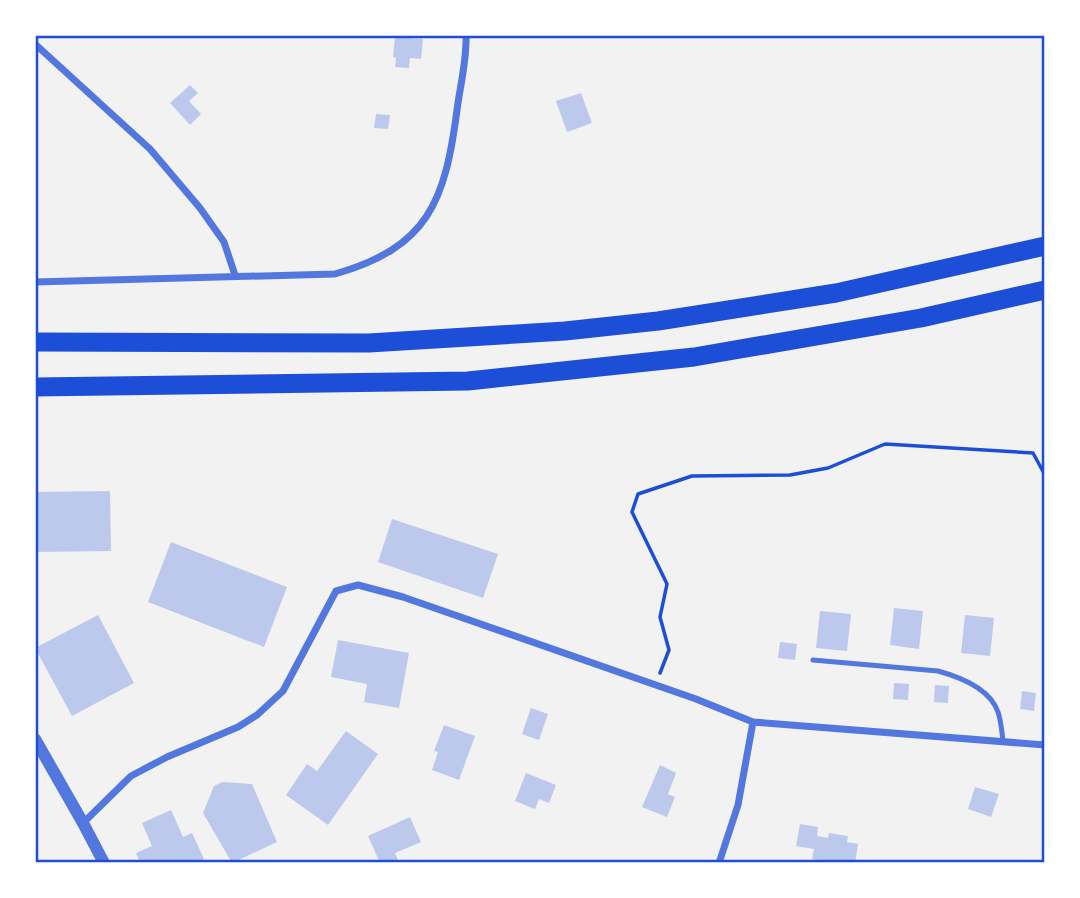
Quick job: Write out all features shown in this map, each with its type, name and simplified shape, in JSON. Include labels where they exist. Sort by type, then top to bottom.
[{"type":"highway","points":[[35,342],[369,343],[565,331],[658,321],[836,293],[1045,246]]},
{"type":"highway","points":[[35,387],[468,381],[694,357],[921,318],[1045,290]]},
{"type":"street","points":[[35,282],[335,274],[373,261],[419,228],[431,212],[452,145],[466,35]]},
{"type":"street","points":[[35,44],[150,149],[200,208],[224,242],[235,275]]},
{"type":"street","points":[[83,822],[131,776],[167,757],[238,727],[257,715],[283,691],[336,591],[358,585],[403,597],[753,722],[1045,746]]},
{"type":"street","points":[[722,862],[738,805],[753,722]]},
{"type":"street","points":[[35,739],[83,822],[103,863]]},
{"type":"lane","points":[[813,660],[938,671],[959,676],[980,691],[997,710],[1003,741]]},
{"type":"path","points":[[655,685],[669,650],[660,617],[667,584],[632,512],[638,494],[692,476],[790,475],[828,468],[885,444],[1033,453],[1045,475]]},
{"type":"building","points":[[395,37],[423,39],[421,59],[410,58],[409,68],[395,67]]},
{"type":"building","points":[[190,85],[198,93],[189,101],[201,114],[190,125],[170,103]]},
{"type":"building","points":[[581,93],[592,123],[567,132],[556,101]]},
{"type":"building","points":[[376,114],[390,115],[388,129],[374,128]]},
{"type":"building","points":[[110,491],[111,551],[35,552],[35,492]]},
{"type":"building","points":[[392,519],[498,554],[483,598],[378,562]]},
{"type":"building","points":[[171,542],[287,587],[264,647],[148,602]]},
{"type":"building","points":[[894,608],[923,611],[919,649],[890,645]]},
{"type":"building","points":[[820,611],[851,614],[847,651],[816,648]]},
{"type":"building","points":[[98,615],[134,683],[72,716],[35,648]]},
{"type":"building","points":[[965,615],[994,618],[990,656],[961,653]]},
{"type":"building","points":[[338,640],[409,653],[399,708],[364,702],[367,684],[331,677]]},
{"type":"building","points":[[780,642],[797,644],[795,660],[778,658]]},
{"type":"building","points":[[894,683],[909,684],[908,700],[893,699]]},
{"type":"building","points":[[935,685],[949,686],[948,703],[934,702]]},
{"type":"building","points":[[1022,691],[1036,693],[1034,711],[1020,709]]},
{"type":"building","points":[[531,708],[548,714],[539,740],[522,734]]},
{"type":"building","points":[[444,725],[475,736],[459,780],[432,770],[438,752],[434,751]]},
{"type":"building","points":[[346,731],[378,754],[328,825],[286,795],[307,764],[317,771]]},
{"type":"building","points":[[660,765],[676,773],[668,794],[675,797],[667,817],[642,807]]},
{"type":"building","points":[[526,773],[556,785],[549,803],[539,799],[535,809],[515,801]]},
{"type":"building","points":[[222,782],[252,784],[277,842],[232,863],[203,813],[214,786]]},
{"type":"building","points":[[975,787],[999,794],[991,817],[968,809]]},
{"type":"building","points":[[171,810],[183,837],[192,833],[204,859],[194,863],[140,863],[136,853],[152,846],[142,823]]},
{"type":"building","points":[[410,817],[421,842],[395,853],[398,860],[380,863],[368,836]]},
{"type":"building","points":[[800,824],[818,827],[817,836],[828,838],[829,833],[848,836],[847,842],[858,844],[855,863],[812,859],[814,849],[796,846]]}]
